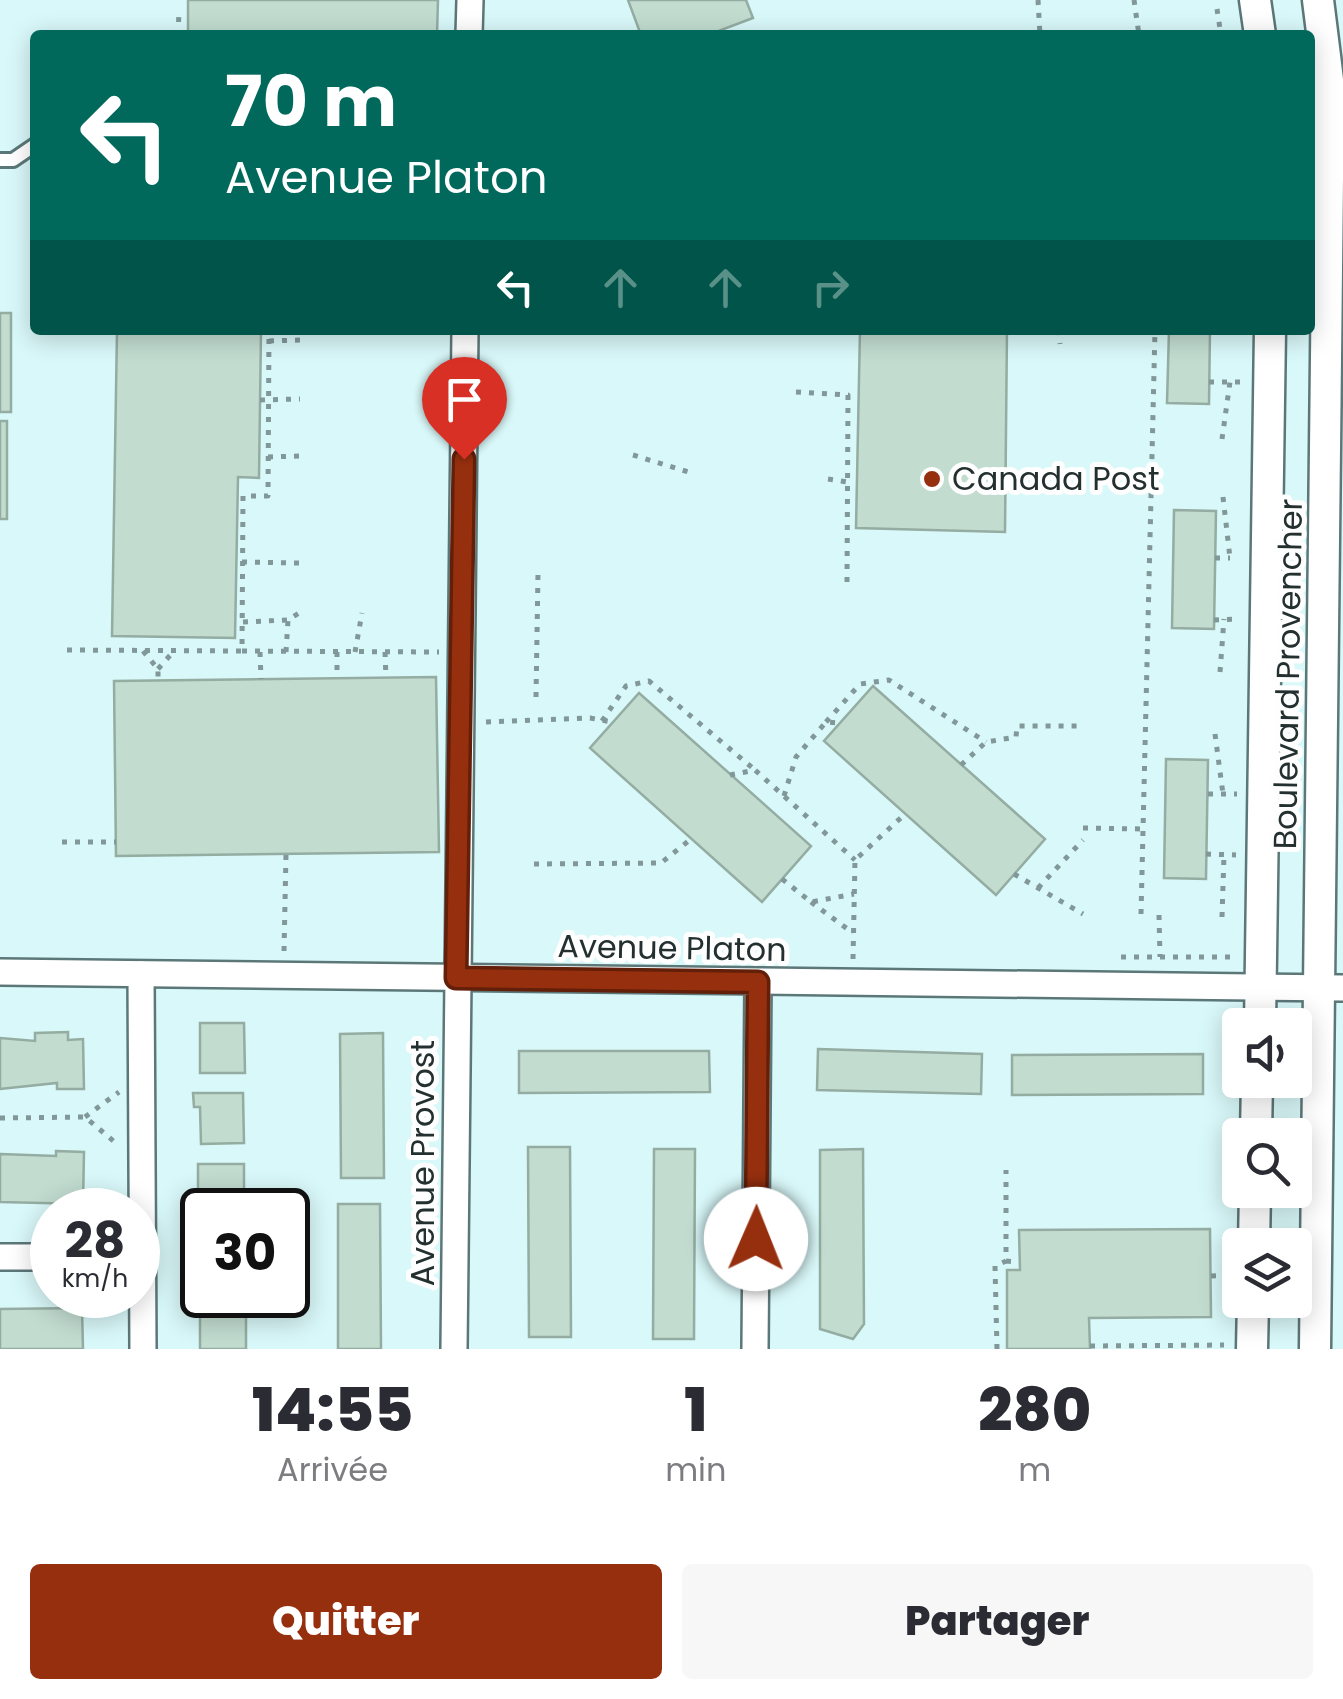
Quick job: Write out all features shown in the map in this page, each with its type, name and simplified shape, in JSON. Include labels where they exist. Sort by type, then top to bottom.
[{"type":"street","points":[[469,30],[470,0]]},
{"type":"street","points":[[1255,0],[1259,30]]},
{"type":"street","name":"Boulevard Provencher","points":[[1316,1349],[1331,988],[1330,88],[1318,0]]},
{"type":"street","name":"Avenue Provost","points":[[454,1349],[465,335]]},
{"type":"street","name":"Boulevard Provencher","points":[[1261,1008],[1270,335]]},
{"type":"street","name":"Avenue Platon","points":[[0,972],[1331,988]]},
{"type":"street","points":[[141,974],[142,1188]]},
{"type":"street","points":[[754,1349],[758,982]]},
{"type":"street","points":[[0,1257],[30,1256]]},
{"type":"street","points":[[142,1318],[143,1349]]},
{"type":"street","points":[[1252,1347],[1253,1318]]},
{"type":"lane","points":[[0,160],[13,160],[30,148]]},
{"type":"path","points":[[1038,0],[1040,30]]},
{"type":"path","points":[[1134,0],[1137,30]]},
{"type":"path","points":[[1217,9],[1219,30]]},
{"type":"path","points":[[178,12],[178,30]]},
{"type":"path","points":[[242,651],[240,497],[268,496],[269,335]]},
{"type":"path","points":[[1059,335],[1060,344]]},
{"type":"path","points":[[1141,914],[1154,335]]},
{"type":"path","points":[[269,341],[300,340]]},
{"type":"path","points":[[1222,439],[1230,382]]},
{"type":"path","points":[[796,392],[848,395],[847,583]]},
{"type":"path","points":[[260,400],[300,399]]},
{"type":"path","points":[[632,455],[696,474]]},
{"type":"path","points":[[268,457],[300,456]]},
{"type":"path","points":[[828,479],[848,482]]},
{"type":"path","points":[[1223,497],[1230,558]]},
{"type":"path","points":[[242,562],[299,563]]},
{"type":"path","points":[[536,697],[538,573]]},
{"type":"path","points":[[242,622],[288,620],[299,612]]},
{"type":"path","points":[[355,652],[362,614]]},
{"type":"path","points":[[286,652],[288,620]]},
{"type":"path","points":[[1220,672],[1224,620]]},
{"type":"path","points":[[67,650],[460,652]]},
{"type":"path","points":[[143,651],[158,668],[158,681]]},
{"type":"path","points":[[158,668],[173,651]]},
{"type":"path","points":[[260,652],[261,679]]},
{"type":"path","points":[[336,652],[336,678]]},
{"type":"path","points":[[385,652],[386,678]]},
{"type":"path","points":[[784,796],[796,756],[860,684],[889,680],[986,742]]},
{"type":"path","points":[[602,720],[626,686],[649,682],[855,860]]},
{"type":"path","points":[[460,723],[612,722]]},
{"type":"path","points":[[826,722],[840,722]]},
{"type":"path","points":[[961,766],[986,742],[1016,738],[1018,726],[1083,726]]},
{"type":"path","points":[[1215,734],[1223,794]]},
{"type":"path","points":[[730,775],[755,770]]},
{"type":"path","points":[[853,983],[855,860],[905,814]]},
{"type":"path","points":[[1083,828],[1143,829]]},
{"type":"path","points":[[534,864],[661,863],[691,839]]},
{"type":"path","points":[[1038,888],[1083,840]]},
{"type":"path","points":[[62,842],[116,842]]},
{"type":"path","points":[[284,976],[286,854]]},
{"type":"path","points":[[1222,918],[1224,855]]},
{"type":"path","points":[[1014,874],[1083,914]]},
{"type":"path","points":[[782,879],[854,934]]},
{"type":"path","points":[[812,902],[854,894]]},
{"type":"path","points":[[1159,915],[1161,986]]},
{"type":"path","points":[[0,1118],[85,1117],[142,1166]]},
{"type":"path","points":[[1006,1170],[1006,1260]]},
{"type":"path","points":[[997,1349],[995,1266],[1006,1260],[1019,1262]]},
{"type":"path","points":[[1211,1276],[1222,1276]]},
{"type":"path","points":[[1090,1346],[1252,1347]]},
{"type":"building","points":[[188,0],[438,0],[437,30],[188,30]]},
{"type":"building","points":[[628,0],[746,0],[753,18],[721,30],[639,30]]},
{"type":"building","points":[[0,313],[11,313],[11,412],[0,412]]},
{"type":"building","points":[[117,335],[261,335],[259,478],[238,477],[235,638],[112,636]]},
{"type":"building","name":"Canada Post","points":[[860,335],[1007,335],[1005,532],[856,528]]},
{"type":"building","points":[[1169,335],[1210,335],[1209,404],[1167,403]]},
{"type":"building","points":[[0,421],[7,421],[7,519],[0,519]]},
{"type":"building","points":[[1174,510],[1216,511],[1214,629],[1172,628]]},
{"type":"building","points":[[436,677],[439,852],[116,856],[114,681]]},
{"type":"building","points":[[873,686],[1045,839],[996,895],[824,741]]},
{"type":"building","points":[[639,693],[811,846],[762,902],[590,748]]},
{"type":"building","points":[[1166,759],[1208,760],[1206,879],[1164,878]]},
{"type":"building","points":[[200,1023],[244,1023],[245,1073],[200,1073]]},
{"type":"building","points":[[68,1032],[68,1040],[83,1039],[84,1089],[57,1089],[57,1083],[0,1089],[0,1038],[35,1041],[35,1033]]},
{"type":"building","points":[[383,1033],[384,1178],[341,1178],[340,1034]]},
{"type":"building","points":[[818,1049],[982,1054],[981,1094],[817,1090]]},
{"type":"building","points":[[519,1051],[709,1051],[710,1092],[519,1093]]},
{"type":"building","points":[[1203,1054],[1203,1094],[1012,1095],[1012,1055]]},
{"type":"building","points":[[193,1093],[243,1093],[244,1143],[201,1144],[200,1107],[194,1107]]},
{"type":"building","points":[[528,1147],[570,1147],[571,1337],[529,1337]]},
{"type":"building","points":[[654,1149],[695,1149],[694,1339],[653,1339]]},
{"type":"building","points":[[863,1149],[864,1324],[853,1339],[820,1329],[820,1150]]},
{"type":"building","points":[[56,1151],[84,1152],[83,1188],[30,1188],[30,1203],[0,1202],[0,1154],[56,1156]]},
{"type":"building","points":[[198,1164],[244,1164],[244,1188],[198,1188]]},
{"type":"building","points":[[338,1204],[380,1204],[381,1349],[338,1349]]},
{"type":"building","points":[[1210,1229],[1211,1317],[1089,1318],[1090,1349],[1007,1349],[1007,1270],[1020,1270],[1019,1230]]},
{"type":"building","points":[[0,1309],[30,1309],[30,1318],[82,1318],[83,1349],[0,1349]]},
{"type":"building","points":[[200,1318],[246,1318],[246,1349],[200,1349]]},
{"type":"place","name":"Canada Post","points":[[932,479]]},
{"type":"route","points":[[464,459],[456,978],[758,982],[756,1239]]}]
